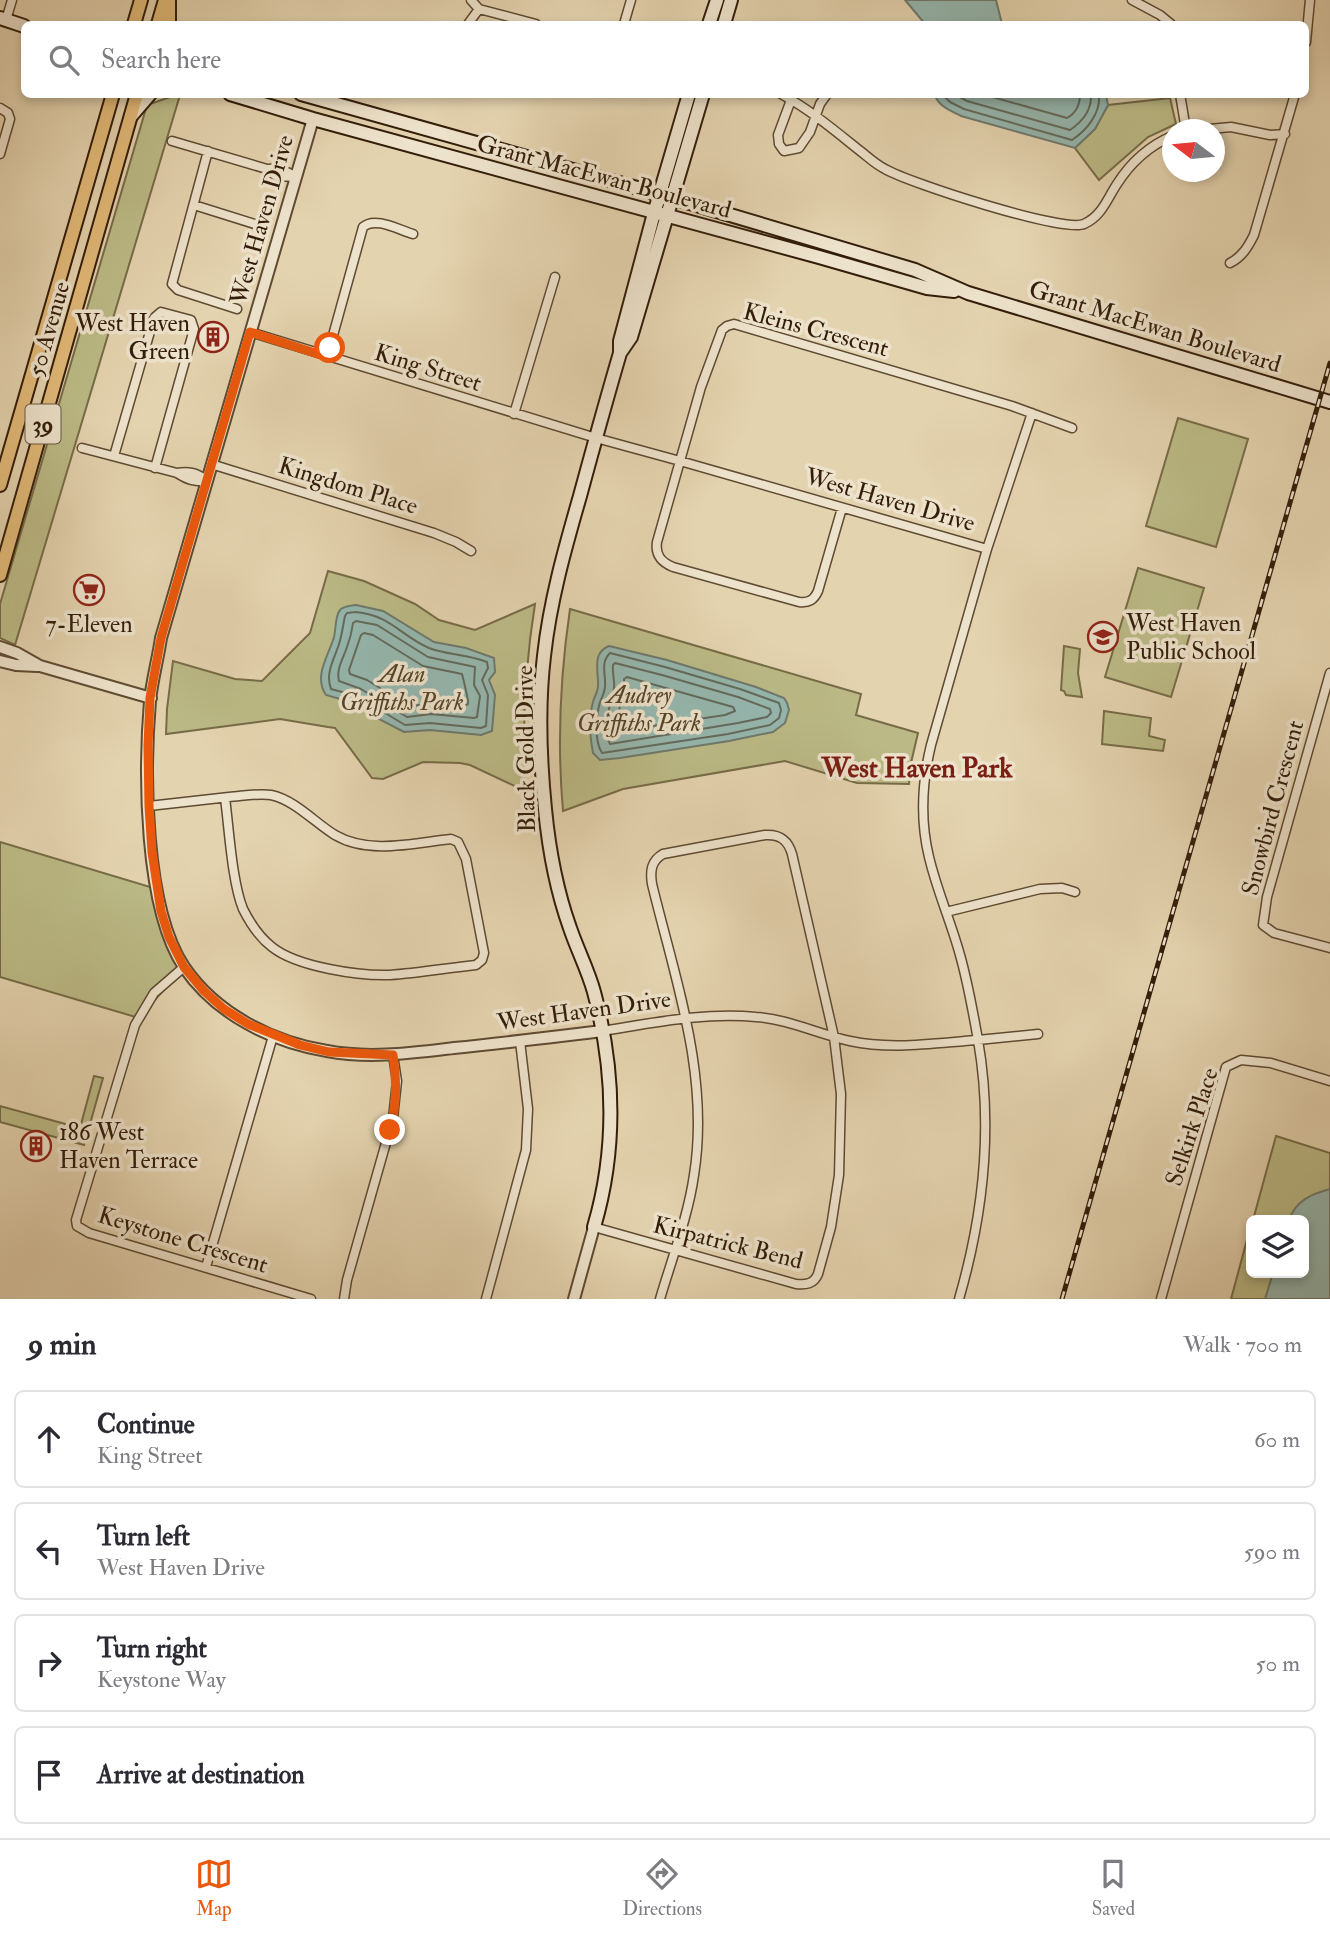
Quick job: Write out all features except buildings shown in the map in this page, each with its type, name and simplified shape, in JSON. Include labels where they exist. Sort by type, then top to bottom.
[{"type":"main road","points":[[135,21],[142,0]]},
{"type":"main road","points":[[159,21],[167,0]]},
{"type":"main road","points":[[167,0],[169,21]]},
{"type":"main road","points":[[710,21],[716,0]]},
{"type":"main road","points":[[725,21],[731,0]]},
{"type":"main road","points":[[3,19],[21,25]]},
{"type":"main road","name":"50 Avenue","points":[[0,485],[112,98]]},
{"type":"main road","name":"50 Avenue","points":[[0,575],[136,98]]},
{"type":"main road","points":[[131,116],[147,98]]},
{"type":"main road","name":"Grant MacEwan Boulevard","points":[[243,98],[927,288],[968,293]]},
{"type":"main road","name":"Grant MacEwan Boulevard","points":[[315,98],[667,196],[915,270],[968,293],[1330,402]]},
{"type":"main road","name":"Black Gold Drive","points":[[667,196],[688,98]]},
{"type":"main road","name":"Black Gold Drive","points":[[594,1227],[606,1182],[611,1135],[608,1078],[594,991],[564,909],[551,857],[544,806],[541,750],[544,657],[565,549],[596,438],[620,353],[631,337],[661,215],[702,98]]},
{"type":"street","points":[[3,19],[12,0]]},
{"type":"street","points":[[471,0],[480,9],[525,21]]},
{"type":"street","points":[[625,21],[631,0]]},
{"type":"street","points":[[1132,0],[1167,21]]},
{"type":"street","points":[[1308,21],[1310,0]]},
{"type":"street","points":[[470,21],[480,9]]},
{"type":"street","points":[[788,98],[815,115],[881,167],[911,181],[1019,215],[1076,226],[1093,219],[1136,160],[1162,141]]},
{"type":"street","points":[[791,100],[778,135],[779,144],[784,151],[799,148],[810,132],[815,115],[825,98]]},
{"type":"street","points":[[1181,98],[1184,119]]},
{"type":"street","points":[[1230,263],[1237,260],[1254,235],[1294,98]]},
{"type":"street","points":[[0,108],[8,113],[10,119],[0,154]]},
{"type":"street","name":"West Haven Drive","points":[[313,119],[161,638],[150,698],[148,746],[152,852],[161,911],[169,937],[184,967],[224,1009],[248,1024],[273,1036],[329,1052],[393,1055],[720,1015],[779,1020],[834,1037],[888,1046],[978,1040],[960,956],[929,855],[923,817],[931,745],[987,549],[596,438]]},
{"type":"street","points":[[1225,128],[1270,135],[1285,134]]},
{"type":"street","points":[[172,141],[267,169],[286,170],[296,177]]},
{"type":"street","points":[[208,152],[172,284],[178,290],[237,309]]},
{"type":"street","points":[[194,205],[261,226]]},
{"type":"street","points":[[327,357],[363,228],[368,223],[375,222],[413,234]]},
{"type":"street","points":[[514,414],[555,277]]},
{"type":"street","points":[[114,456],[154,318],[161,312],[191,320],[194,329],[155,468]]},
{"type":"street","name":"Kleins Crescent","points":[[842,508],[818,591],[815,597],[806,603],[673,567],[662,561],[655,551],[701,387],[722,330],[727,326],[734,324],[1032,413],[1072,428]]},
{"type":"street","name":"King Street","points":[[250,332],[596,438]]},
{"type":"street","points":[[987,549],[1032,413]]},
{"type":"street","points":[[82,448],[177,473],[189,471],[207,481]]},
{"type":"street","name":"Kingdom Place","points":[[211,464],[434,533],[471,551]]},
{"type":"street","points":[[0,648],[18,653],[40,666]]},
{"type":"street","points":[[0,661],[40,666],[150,698]]},
{"type":"street","name":"Snowbird Crescent","points":[[1330,673],[1267,897],[1263,925],[1274,933],[1330,948]]},
{"type":"street","points":[[149,806],[261,794],[285,800],[335,835],[363,845],[396,846],[451,839],[458,842],[466,859],[484,953],[482,961],[475,965],[402,973],[355,974],[309,964],[283,954],[254,929],[242,906],[235,876],[225,798]]},
{"type":"street","points":[[660,1299],[694,1175],[698,1132],[696,1076],[690,1037],[652,884],[653,862],[663,854],[671,852],[773,835],[783,839],[791,849],[834,1037]]},
{"type":"street","points":[[946,912],[1040,889],[1062,888],[1075,892]]},
{"type":"street","name":"Keystone Crescent","points":[[184,967],[154,993],[135,1025],[76,1220],[77,1226],[89,1233],[311,1299]]},
{"type":"street","points":[[959,1299],[980,1199],[985,1130],[982,1063],[978,1040],[1038,1034]]},
{"type":"street","points":[[206,1267],[273,1036]]},
{"type":"street","name":"Kirpatrick Bend","points":[[594,1227],[796,1284],[807,1284],[816,1280],[832,1219],[841,1155],[841,1094],[834,1037]]},
{"type":"street","points":[[486,1299],[526,1150],[528,1109],[520,1041]]},
{"type":"street","points":[[344,1299],[393,1118],[397,1081],[393,1055]]},
{"type":"street","name":"Selkirk Place","points":[[1161,1299],[1226,1067],[1241,1060],[1270,1063],[1330,1080]]},
{"type":"street","points":[[574,1299],[594,1227]]},
{"type":"green space","points":[[167,98],[179,98],[15,645],[0,638],[0,604],[147,105]]},
{"type":"green space","points":[[1170,98],[1175,119],[1162,119],[1162,130],[1148,137],[1099,180],[1075,148],[1095,129],[1108,105]]},
{"type":"green space","points":[[1178,418],[1248,439],[1216,547],[1146,526]]},
{"type":"green space","points":[[1138,568],[1204,588],[1171,697],[1105,677]]},
{"type":"green space","name":"Alan Griffiths Park","points":[[328,571],[364,581],[415,604],[439,620],[475,630],[535,604],[525,697],[525,791],[470,765],[460,763],[423,762],[383,779],[372,778],[335,728],[280,719],[166,734],[173,661],[235,679],[262,681],[310,633]]},
{"type":"green space","name":"Audrey Griffiths Park","points":[[570,609],[861,694],[856,715],[918,733],[909,784],[857,783],[785,761],[623,789],[563,811],[560,710]]},
{"type":"green space","points":[[1064,646],[1080,649],[1078,673],[1082,697],[1066,695],[1061,690]]},
{"type":"green space","points":[[1104,711],[1151,718],[1149,736],[1165,740],[1163,751],[1102,744]]},
{"type":"green space","points":[[0,842],[157,889],[184,967],[139,1018],[0,977]]},
{"type":"green space","points":[[94,1076],[103,1078],[84,1145],[0,1122],[0,1106],[80,1128]]},
{"type":"green space","points":[[1276,1136],[1330,1153],[1330,1299],[1231,1299],[1246,1244],[1246,1278],[1309,1278],[1309,1215],[1254,1215]]},
{"type":"water","points":[[905,0],[996,0],[1001,21],[922,21]]},
{"type":"water","points":[[1107,98],[1108,105],[1095,129],[1075,148],[961,116],[937,99]]},
{"type":"water","points":[[356,605],[383,611],[434,642],[466,648],[494,658],[495,672],[489,680],[495,695],[492,731],[481,735],[430,730],[404,732],[354,703],[326,695],[321,680],[323,666],[334,637],[337,616],[343,608]]},
{"type":"water","points":[[609,646],[667,660],[784,698],[789,710],[785,723],[773,732],[729,741],[600,760],[593,753],[590,715],[598,688],[598,658],[603,649]]},
{"type":"water","points":[[1330,1189],[1330,1299],[1265,1299],[1271,1278],[1309,1278],[1309,1215],[1291,1215],[1305,1199]]},
{"type":"railway","points":[[1062,1299],[1330,363]]},
{"type":"place","name":"West Haven Green","points":[[213,337]]},
{"type":"place","name":"7-Eleven","points":[[89,590]]},
{"type":"place","name":"West Haven Public School","points":[[1103,637]]},
{"type":"place","name":"186 West Haven Terrace","points":[[36,1146]]},
{"type":"district","name":"West Haven Park","points":[[917,768]]},
{"type":"route","points":[[330,348],[327,357],[250,332],[161,638],[150,698],[148,746],[152,852],[161,911],[169,937],[184,967],[224,1009],[273,1036],[300,1045],[329,1052],[393,1055],[397,1081],[390,1130]]}]
